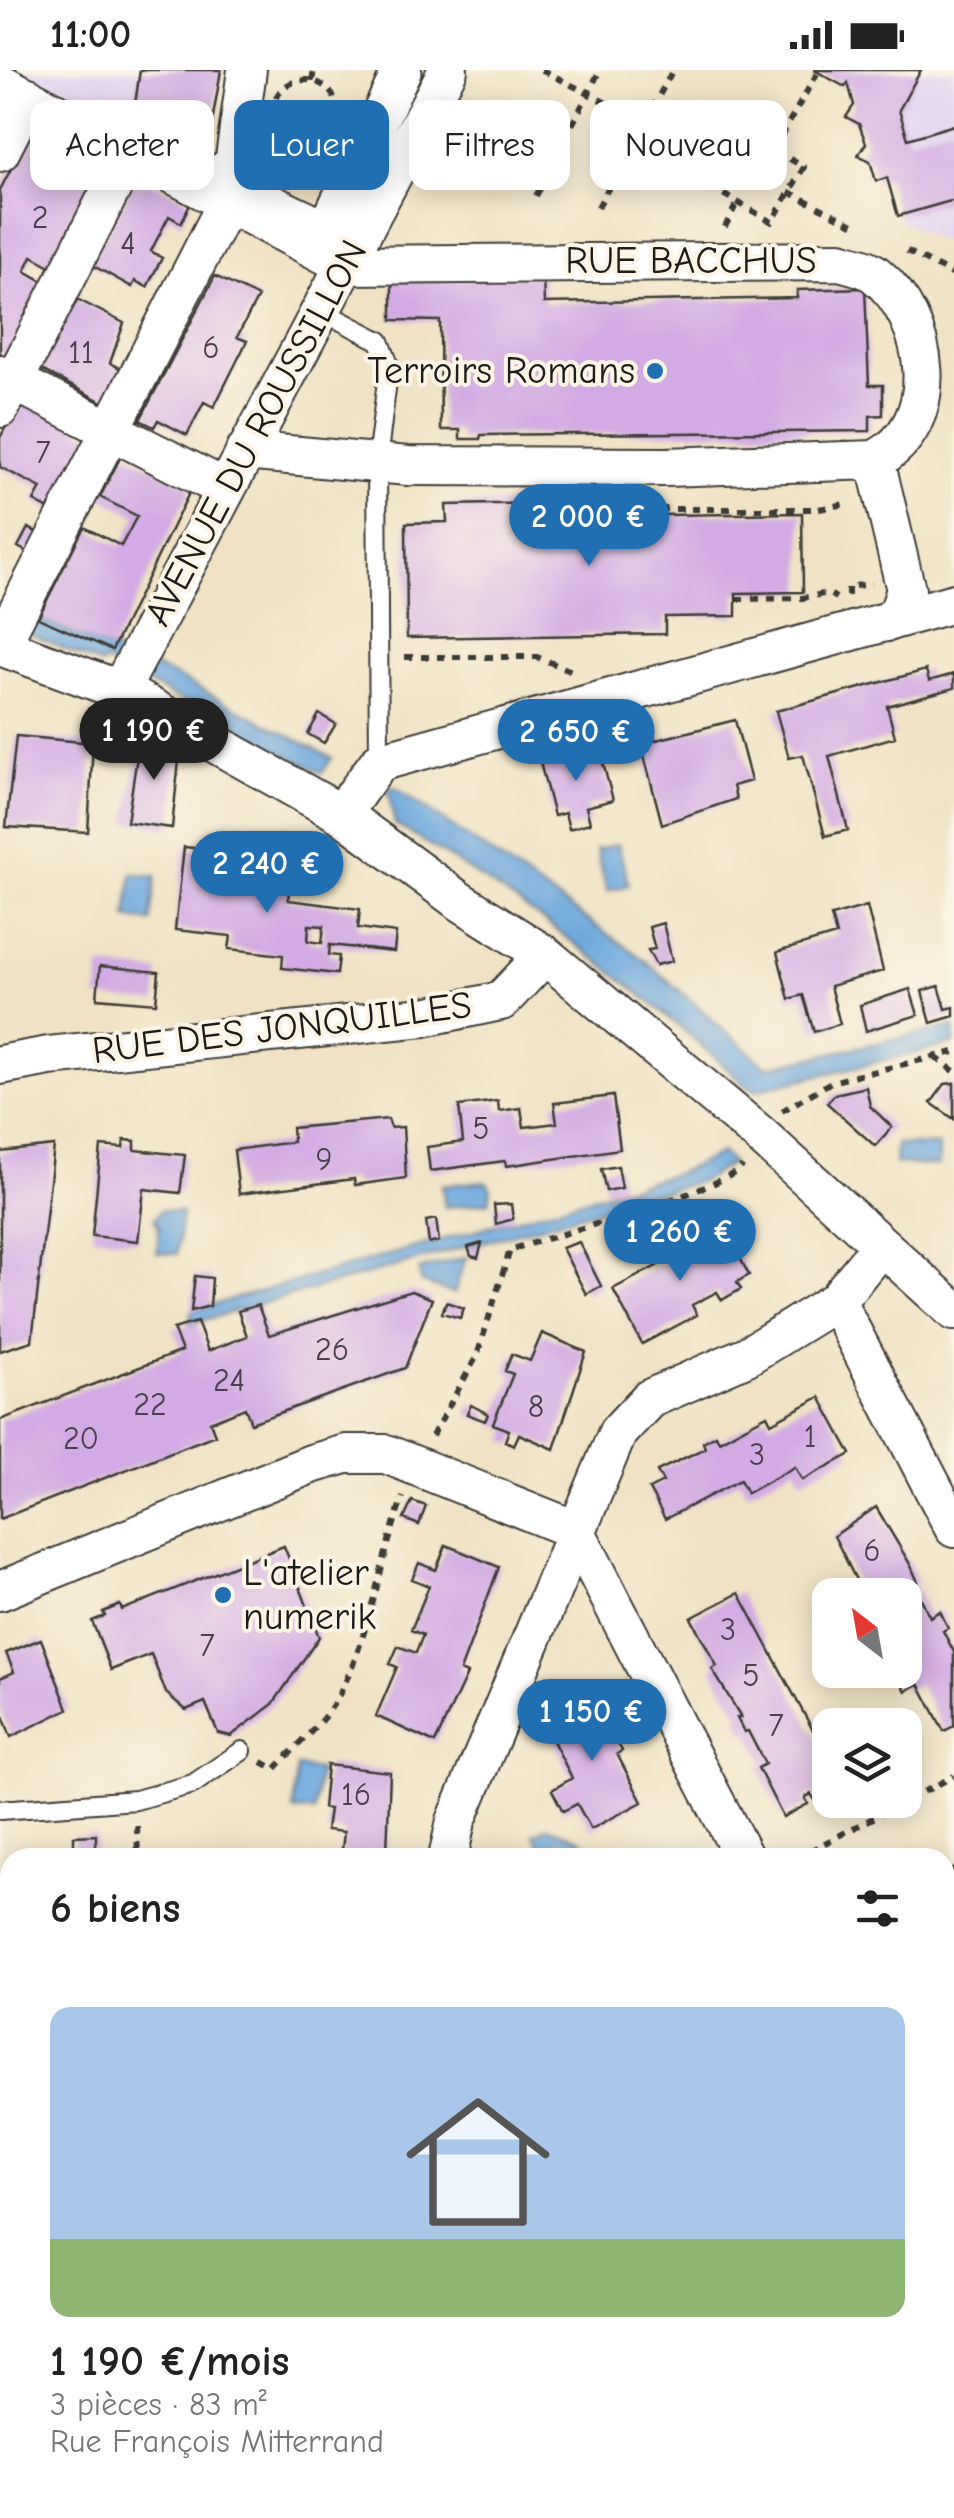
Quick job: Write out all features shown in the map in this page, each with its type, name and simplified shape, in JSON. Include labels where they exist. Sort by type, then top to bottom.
[{"type":"street","points":[[247,70],[234,165],[214,177],[316,226],[331,222],[402,70]]},
{"type":"street","name":"AVENUE DU ROUSSILLON","points":[[120,690],[448,70]]},
{"type":"street","points":[[0,152],[14,90]]},
{"type":"street","points":[[110,190],[5,387],[110,430],[226,489]]},
{"type":"street","points":[[202,190],[344,265]]},
{"type":"street","points":[[227,203],[0,646],[120,690],[341,814],[458,900],[546,955],[769,1123],[880,1247],[954,1312]]},
{"type":"street","name":"RUE BACCHUS","points":[[344,265],[840,261],[873,272],[907,314],[918,340],[924,383],[915,419],[891,452],[876,460]]},
{"type":"street","points":[[246,451],[408,466],[666,467],[876,460],[897,606]]},
{"type":"street","points":[[341,814],[380,762],[590,704],[897,606],[954,603]]},
{"type":"street","name":"RUE DES JONQUILLES","points":[[0,1065],[424,1017],[501,1000],[546,955]]},
{"type":"street","points":[[450,1848],[456,1821],[618,1432],[649,1399],[747,1356],[836,1301],[880,1247]]},
{"type":"street","points":[[836,1301],[954,1528]]},
{"type":"street","points":[[0,1591],[311,1464],[346,1454],[386,1454],[576,1530],[739,1848]]},
{"type":"lane","points":[[320,310],[380,340],[389,365],[377,461],[380,762]]},
{"type":"lane","points":[[0,1810],[136,1800],[193,1784],[242,1751]]},
{"type":"path","points":[[312,81],[314,70]]},
{"type":"path","points":[[542,70],[601,100]]},
{"type":"path","points":[[536,196],[600,70]]},
{"type":"path","points":[[657,100],[673,70]]},
{"type":"path","points":[[787,127],[818,72]]},
{"type":"path","points":[[312,81],[334,97],[338,118],[328,137],[308,146],[297,145],[279,133],[274,124],[274,102],[288,86],[312,81]]},
{"type":"path","points":[[716,190],[772,222],[804,167],[787,157]]},
{"type":"path","points":[[598,207],[607,190]]},
{"type":"path","points":[[650,509],[651,520]]},
{"type":"path","points":[[736,599],[803,598],[882,583],[897,606]]},
{"type":"path","points":[[378,657],[536,657],[563,665],[582,678],[590,704]]},
{"type":"path","points":[[242,1751],[276,1770],[340,1696],[361,1643],[382,1556],[415,1466],[477,1356],[510,1250],[737,1174],[769,1123],[830,1082],[954,1052]]},
{"type":"path","points":[[934,1056],[954,1071]]},
{"type":"path","points":[[815,1848],[954,1776]]},
{"type":"shaded area","points":[[13,70],[140,70],[136,100],[69,100]]},
{"type":"shaded area","points":[[814,70],[954,70],[954,247],[899,220],[887,179],[876,181],[870,161],[858,155],[866,143],[859,124],[846,117],[854,105],[848,85]]},
{"type":"water","points":[[0,603],[175,676],[332,758],[322,773],[106,662],[101,665],[0,621]]},
{"type":"water","points":[[395,787],[642,958],[767,1067],[954,1026],[954,1044],[756,1090],[746,1086],[664,1013],[578,946],[395,824],[388,789]]},
{"type":"water","points":[[618,844],[629,885],[607,891],[596,850]]},
{"type":"water","points":[[132,873],[156,876],[151,922],[127,918]]},
{"type":"water","points":[[896,1144],[939,1146],[939,1166],[895,1164]]},
{"type":"water","points":[[721,1153],[731,1163],[704,1180],[190,1324],[191,1311],[680,1172]]},
{"type":"water","points":[[486,1181],[491,1189],[489,1202],[445,1207],[442,1185]]},
{"type":"water","points":[[161,1210],[182,1212],[177,1254],[157,1253],[159,1227],[154,1219]]},
{"type":"water","points":[[466,1257],[454,1294],[421,1282],[419,1270]]},
{"type":"water","points":[[297,1767],[319,1770],[314,1812],[293,1810]]},
{"type":"water","points":[[548,1827],[582,1840],[585,1848],[541,1848],[534,1834]]},
{"type":"building","points":[[140,70],[221,70],[214,111],[214,100],[136,100]]},
{"type":"building","points":[[814,70],[921,70],[899,110],[908,139],[954,125],[954,200],[898,216],[887,178],[876,181],[870,161],[858,155],[866,143],[859,124],[846,117],[854,105],[848,83],[845,87]]},
{"type":"building","points":[[30,132],[30,190],[93,190],[54,268],[32,256],[25,271],[46,283],[7,358],[0,354],[0,190]]},
{"type":"building","points":[[129,190],[167,190],[191,202],[181,223],[169,216],[151,251],[162,258],[147,287],[135,281],[132,287],[90,264]]},
{"type":"building","points":[[215,276],[258,297],[237,337],[247,341],[214,407],[204,402],[187,435],[158,420],[154,427],[140,420]]},
{"type":"building","name":"Terroirs Romans","points":[[543,276],[544,303],[797,298],[797,290],[865,288],[869,385],[883,385],[883,415],[870,416],[870,431],[481,435],[480,439],[460,439],[460,430],[441,430],[440,321],[392,320],[392,279]]},
{"type":"building","points":[[73,297],[124,323],[110,363],[127,372],[110,406],[38,368]]},
{"type":"building","points":[[20,400],[94,437],[56,513],[34,501],[41,488],[0,467],[0,438]]},
{"type":"building","points":[[123,452],[192,487],[112,650],[38,618],[84,527],[121,546],[137,516],[100,497]]},
{"type":"building","points":[[635,501],[635,520],[664,520],[664,515],[802,513],[803,592],[736,593],[736,616],[665,617],[665,634],[407,638],[406,523],[447,522],[446,505]]},
{"type":"building","points":[[28,528],[41,534],[31,554],[18,547]]},
{"type":"building","points":[[926,670],[929,681],[954,674],[954,688],[887,706],[895,737],[829,756],[848,830],[825,836],[803,755],[789,758],[776,711]]},
{"type":"building","points":[[319,714],[336,724],[324,743],[308,734]]},
{"type":"building","points":[[735,720],[751,781],[733,786],[736,799],[662,824],[641,744]]},
{"type":"building","points":[[141,730],[180,750],[172,828],[127,822]]},
{"type":"building","points":[[16,736],[93,743],[88,832],[6,827]]},
{"type":"building","points":[[598,745],[613,800],[586,807],[590,823],[569,829],[565,813],[554,816],[540,762]]},
{"type":"building","points":[[184,847],[240,853],[236,885],[289,891],[288,900],[360,909],[358,928],[396,933],[394,952],[330,945],[329,955],[339,956],[337,974],[282,968],[283,955],[229,949],[231,936],[175,930]],"holes":[[[309,925],[324,926],[322,943],[308,941]]]},
{"type":"building","points":[[867,906],[883,971],[830,986],[840,1024],[814,1032],[803,995],[789,999],[777,952],[836,935],[831,916]]},
{"type":"building","points":[[663,923],[672,961],[656,965],[648,950],[655,949],[649,927]]},
{"type":"building","points":[[100,966],[159,972],[156,1003],[97,998]]},
{"type":"building","points":[[939,986],[946,1009],[954,1007],[954,1016],[931,1023],[922,991]]},
{"type":"building","points":[[910,989],[918,1015],[866,1031],[860,1005]]},
{"type":"building","points":[[954,1083],[954,1119],[931,1103],[945,1084]]},
{"type":"building","points":[[866,1087],[870,1106],[892,1127],[875,1146],[827,1103],[835,1094]]},
{"type":"building","points":[[613,1096],[620,1149],[506,1166],[505,1161],[430,1171],[427,1147],[463,1142],[459,1106],[498,1101],[499,1111],[521,1108],[524,1127],[557,1123],[554,1103]]},
{"type":"building","points":[[388,1119],[391,1128],[403,1127],[406,1178],[355,1185],[354,1179],[239,1194],[234,1150],[293,1142],[292,1128]]},
{"type":"building","points":[[124,1140],[135,1141],[135,1150],[185,1155],[180,1193],[144,1189],[138,1241],[92,1236],[101,1146],[123,1148]]},
{"type":"building","points":[[54,1146],[32,1341],[0,1351],[0,1152]]},
{"type":"building","points":[[618,1166],[622,1188],[606,1191],[601,1169]]},
{"type":"building","points":[[511,1204],[513,1219],[496,1224],[494,1205]]},
{"type":"building","points":[[436,1219],[439,1241],[429,1244],[426,1221]]},
{"type":"building","points":[[663,1223],[668,1232],[662,1236],[674,1256],[725,1230],[749,1275],[737,1282],[741,1289],[722,1300],[717,1292],[692,1305],[697,1315],[642,1344],[613,1289],[668,1260],[651,1229]]},
{"type":"building","points":[[579,1242],[601,1286],[586,1294],[562,1248]]},
{"type":"building","points":[[482,1243],[478,1258],[471,1256],[468,1247]]},
{"type":"building","points":[[195,1276],[212,1278],[210,1306],[191,1311]]},
{"type":"building","points":[[411,1291],[432,1299],[405,1368],[251,1423],[245,1408],[210,1422],[215,1435],[0,1519],[0,1420],[182,1351],[173,1329],[197,1322],[208,1351],[247,1336],[238,1311],[258,1305],[269,1335]]},
{"type":"building","points":[[446,1302],[464,1308],[460,1318],[442,1313]]},
{"type":"building","points":[[542,1333],[586,1352],[554,1449],[519,1434],[514,1445],[505,1441],[509,1430],[493,1424],[513,1374],[505,1371],[512,1354],[530,1361]]},
{"type":"building","points":[[820,1397],[851,1454],[802,1480],[795,1467],[747,1493],[740,1480],[665,1519],[649,1489],[663,1482],[657,1471],[705,1448],[703,1442],[716,1435],[719,1441],[767,1415],[771,1423]]},
{"type":"building","points":[[471,1405],[488,1414],[485,1421],[467,1414]]},
{"type":"building","points":[[412,1501],[426,1506],[419,1525],[404,1519]]},
{"type":"building","points":[[876,1507],[916,1578],[855,1578],[834,1536]]},
{"type":"building","points":[[446,1545],[499,1567],[460,1671],[467,1674],[435,1743],[376,1716],[397,1667],[390,1664],[398,1646],[416,1653],[423,1635],[411,1630],[429,1586],[412,1579],[419,1563],[436,1570]]},
{"type":"building","points":[[284,1546],[319,1637],[273,1704],[231,1736],[218,1733],[205,1702],[186,1710],[166,1693],[151,1654],[111,1670],[92,1621],[105,1616],[103,1612],[120,1605],[122,1610]]},
{"type":"building","points":[[739,1593],[812,1729],[812,1796],[805,1798],[808,1804],[783,1817],[758,1768],[765,1764],[712,1669],[717,1666],[691,1618]]},
{"type":"building","points":[[922,1600],[930,1617],[940,1611],[948,1628],[943,1631],[954,1652],[954,1726],[944,1731],[921,1688]]},
{"type":"building","points":[[41,1639],[68,1709],[11,1737],[0,1708],[0,1678],[14,1672],[6,1653]]},
{"type":"building","points":[[589,1691],[622,1751],[617,1754],[642,1802],[591,1829],[577,1804],[563,1811],[552,1790],[572,1778],[547,1729],[569,1717],[562,1705]]},
{"type":"building","points":[[327,1765],[390,1772],[387,1848],[342,1848],[344,1832],[326,1830],[329,1809],[323,1808]]},
{"type":"building","points":[[96,1835],[96,1848],[74,1848],[74,1836]]},
{"type":"place","name":"Terroirs Romans","points":[[655,371]]},
{"type":"place","name":"L'atelier numerik","points":[[223,1595]]}]
